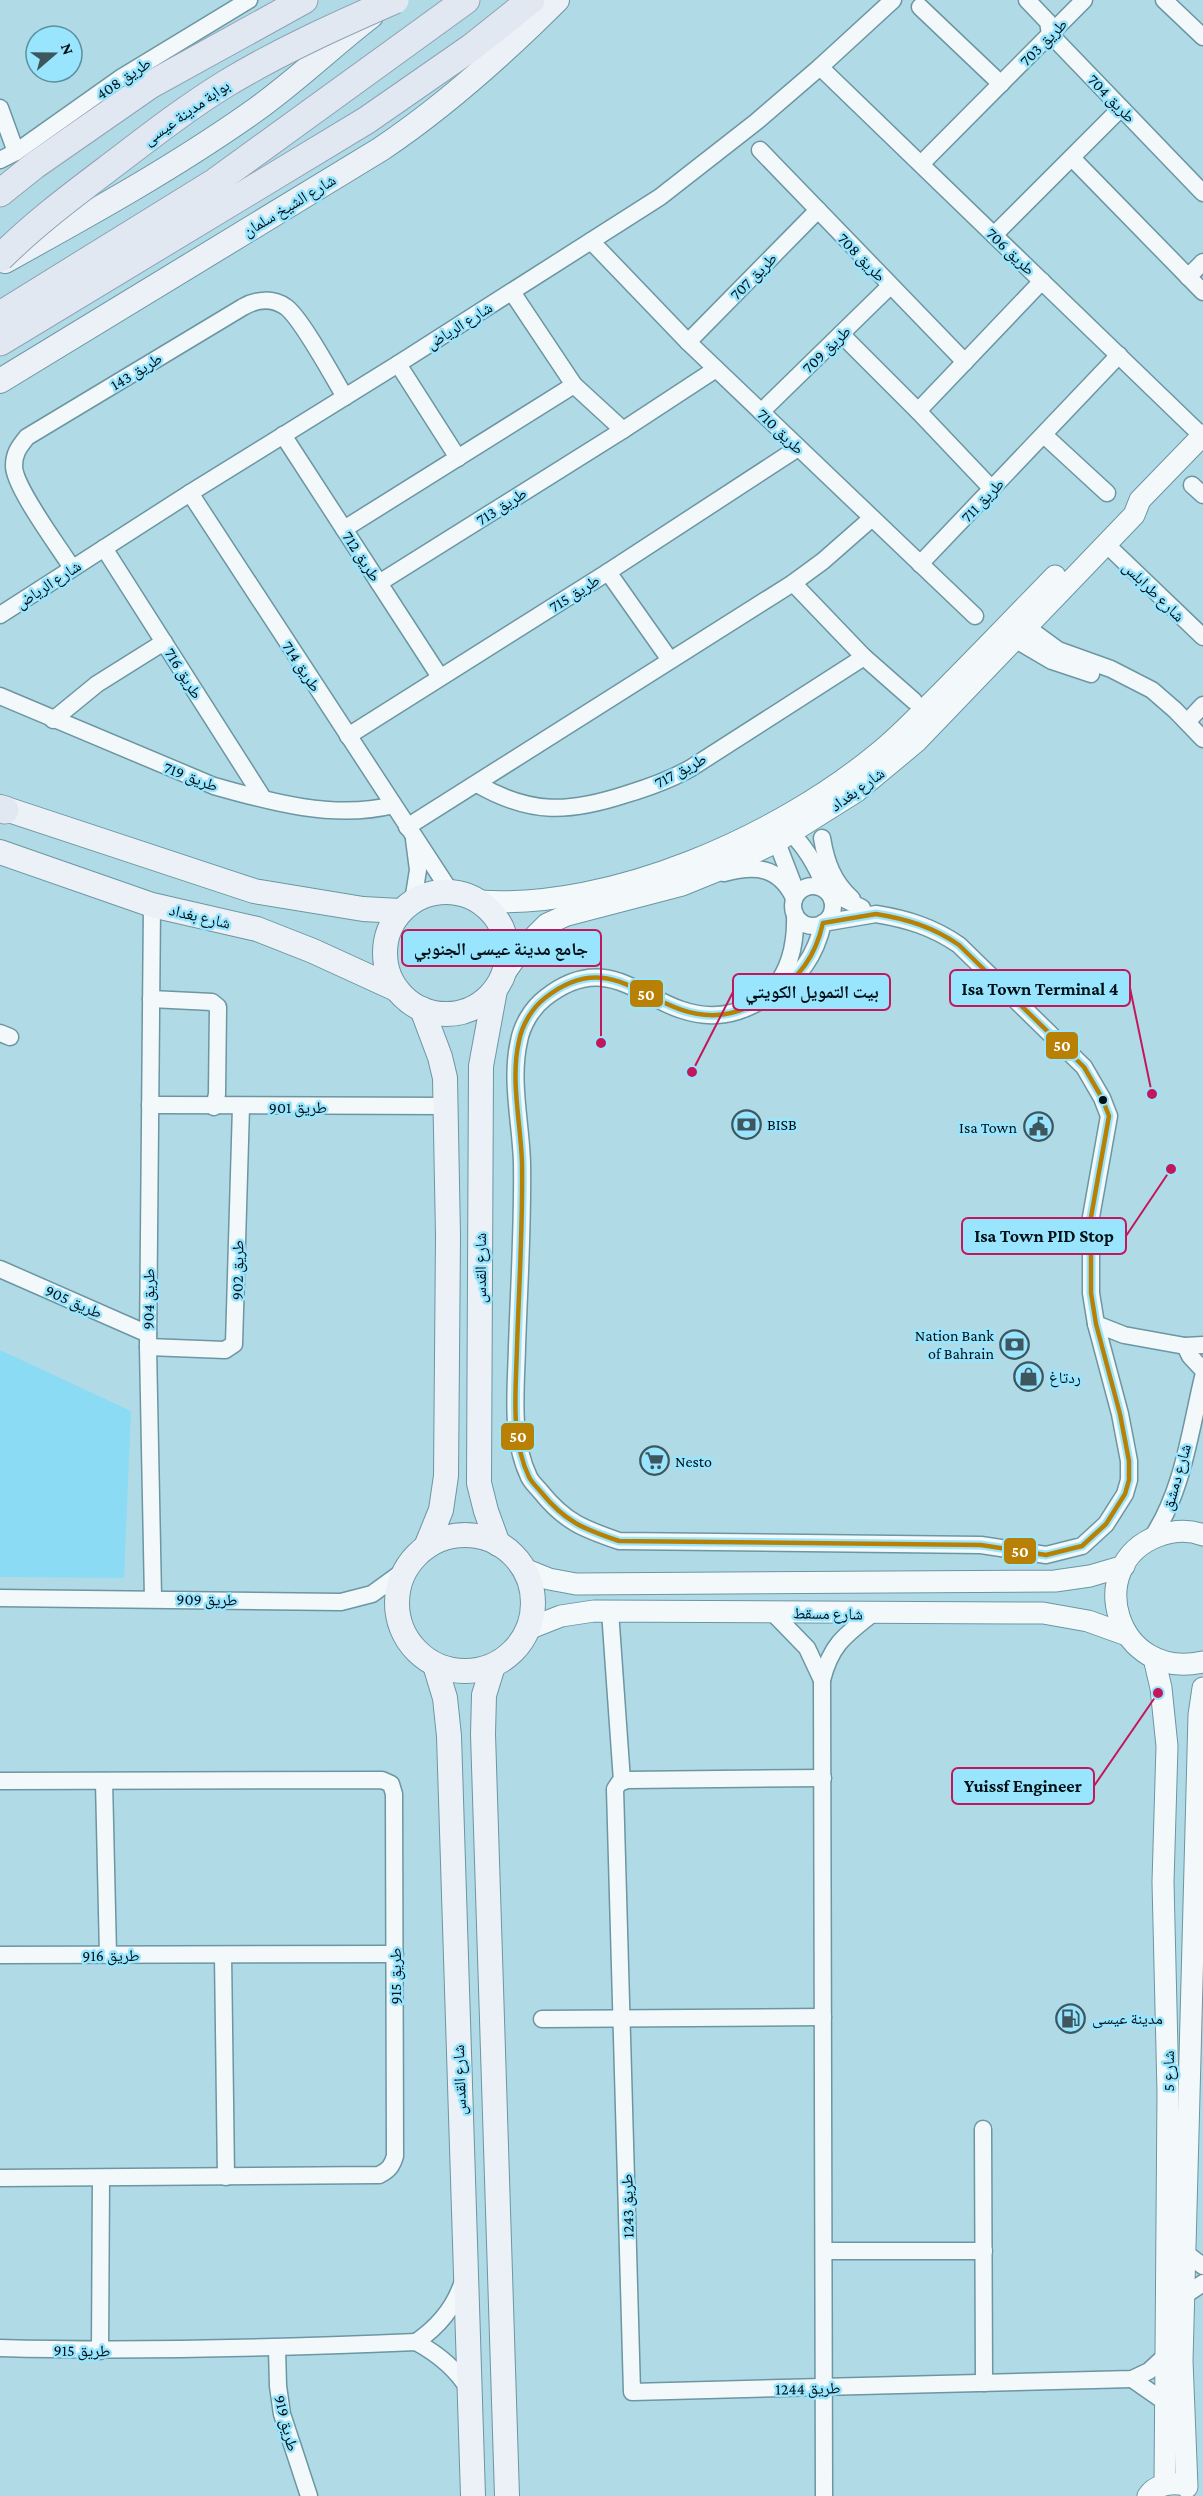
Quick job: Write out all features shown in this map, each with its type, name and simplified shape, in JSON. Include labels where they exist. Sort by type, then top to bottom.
[{"type":"main road","points":[[0,193],[34,165],[150,85],[304,0]]},
{"type":"main road","points":[[0,264],[115,200],[231,127],[289,85],[393,0]]},
{"type":"main road","name":"بوابة مدينة عيسى","points":[[0,258],[34,225],[170,121],[227,83],[393,0]]},
{"type":"main road","points":[[0,315],[215,182],[392,56],[466,0]]},
{"type":"main road","name":"شارع الشيخ سلمان","points":[[0,342],[367,120],[472,47],[531,0]]},
{"type":"main road","name":"شارع الشيخ سلمان","points":[[0,381],[413,128],[486,68],[557,0]]},
{"type":"main road","points":[[1,808],[254,891],[363,909],[407,906]]},
{"type":"main road","name":"شارع بغداد","points":[[0,852],[152,905],[256,929],[313,951],[396,988]]},
{"type":"main road","points":[[450,891],[466,894],[480,901],[493,912],[502,926],[507,941],[508,958],[500,982],[484,1002],[462,1012],[438,1014],[422,1009],[407,1000],[396,988],[387,970],[385,949],[389,929],[407,906],[424,895],[450,891]]},
{"type":"main road","name":"شارع القدس","points":[[498,1544],[479,1483],[481,1066],[485,1033],[500,982]]},
{"type":"main road","name":"شارع القدس","points":[[422,1009],[440,1057],[445,1078],[447,1106],[446,1476],[441,1510],[426,1547]]},
{"type":"main road","points":[[469,1535],[498,1544],[517,1559],[524,1569],[533,1598],[528,1629],[514,1651],[493,1666],[473,1672],[453,1671],[435,1665],[413,1647],[399,1624],[396,1605],[405,1570],[426,1547],[439,1540],[469,1535]]},
{"type":"main road","name":"شارع القدس","points":[[435,1665],[445,1698],[449,1736],[473,2496]]},
{"type":"main road","points":[[493,1666],[484,1695],[483,1734],[507,2486]]},
{"type":"street","name":"طريق 408","points":[[0,160],[16,152],[122,77],[249,0]]},
{"type":"street","name":"شارع الرياض","points":[[0,615],[591,242],[689,176],[820,67],[892,0]]},
{"type":"street","name":"طريق 704","points":[[1027,0],[1048,22],[1050,34],[1203,193]]},
{"type":"street","name":"طريق 703","points":[[921,164],[1084,0]]},
{"type":"street","points":[[1164,0],[1203,37]]},
{"type":"street","points":[[920,7],[1001,84]]},
{"type":"street","name":"طريق 706","points":[[820,67],[1203,435]]},
{"type":"street","points":[[0,108],[16,152]]},
{"type":"street","points":[[994,235],[1121,108]]},
{"type":"street","name":"طريق 708","points":[[760,150],[965,362]]},
{"type":"street","points":[[1072,158],[1203,292]]},
{"type":"street","name":"طريق 707","points":[[688,342],[818,210]]},
{"type":"street","name":"طريق 710","points":[[591,242],[688,342],[975,616]]},
{"type":"street","points":[[1188,277],[1203,262]]},
{"type":"street","points":[[918,411],[1042,281]]},
{"type":"street","name":"طريق 709","points":[[761,412],[890,286]]},
{"type":"street","points":[[512,292],[574,385],[623,430]]},
{"type":"street","name":"طريق 143","points":[[72,568],[22,488],[14,468],[16,451],[27,437],[243,307],[257,301],[272,301],[291,311],[345,397]]},
{"type":"street","points":[[841,334],[992,489]]},
{"type":"street","name":"طريق 711","points":[[920,564],[1119,355]]},
{"type":"street","points":[[398,364],[458,458]]},
{"type":"street","name":"طريق 713","points":[[379,583],[716,369]]},
{"type":"street","points":[[344,529],[574,385]]},
{"type":"street","name":"طريق 712","points":[[284,435],[440,677]]},
{"type":"street","points":[[1044,435],[1107,493]]},
{"type":"street","name":"شارع بغداد","points":[[500,982],[521,950],[547,924],[567,915],[682,885],[779,830],[819,795],[877,754],[1106,544],[1134,515],[1140,500],[1203,435]]},
{"type":"street","name":"طريق 715","points":[[348,736],[608,572],[798,447]]},
{"type":"street","name":"طريق 714","points":[[190,493],[450,891]]},
{"type":"street","name":"شارع بغداد","points":[[480,901],[534,902],[637,880],[830,810],[908,750],[1125,506],[1140,500]]},
{"type":"street","points":[[411,833],[477,784],[793,583],[823,561],[872,518]]},
{"type":"street","name":"شارع طرابلس","points":[[1106,544],[1203,637]]},
{"type":"street","name":"طريق 716","points":[[104,548],[263,798]]},
{"type":"street","points":[[608,572],[670,660]]},
{"type":"street","points":[[793,583],[864,657],[914,701]]},
{"type":"street","points":[[1014,629],[1052,661],[1104,678],[1121,675],[1152,690],[1203,739]]},
{"type":"street","points":[[53,720],[97,684],[164,642]]},
{"type":"street","name":"طريق 717","points":[[477,784],[498,795],[526,804],[570,809],[596,804],[663,783],[691,768],[864,657]]},
{"type":"street","name":"طريق 719","points":[[0,696],[214,786],[263,798],[352,812],[393,805]]},
{"type":"street","points":[[1187,722],[1203,705]]},
{"type":"street","points":[[817,867],[830,810]]},
{"type":"street","points":[[779,830],[817,867],[826,890],[830,895],[833,907],[828,919],[823,923],[814,952],[802,971],[785,987],[733,1013],[699,1015],[660,1001],[630,984],[611,978],[592,978],[572,982],[556,990],[531,1013],[524,1026],[518,1042],[516,1072],[522,1164],[516,1431],[530,1478],[554,1507],[581,1528],[619,1541],[981,1545],[1046,1555],[1082,1546],[1106,1524],[1125,1494],[1129,1480],[1129,1461],[1120,1414],[1101,1347],[1091,1293],[1091,1217],[1109,1116],[1102,1098],[1084,1067],[959,945],[941,933],[920,923],[869,911],[826,890],[814,885],[802,888],[795,902]]},
{"type":"street","points":[[765,999],[786,969],[794,942],[795,902],[779,830]]},
{"type":"street","name":"طريق 714","points":[[407,906],[418,870],[411,833]]},
{"type":"street","points":[[822,838],[825,857],[832,875],[844,891],[869,911]]},
{"type":"street","points":[[682,885],[739,869],[754,868],[766,870],[779,877],[790,889],[804,924],[817,926],[869,911]]},
{"type":"street","name":"طريق 904","points":[[152,905],[148,1340],[153,1598]]},
{"type":"street","points":[[151,999],[212,1002],[218,1007],[217,1094],[214,1107]]},
{"type":"street","name":"طريق 901","points":[[150,1106],[447,1106]]},
{"type":"street","name":"طريق 902","points":[[148,1340],[225,1350],[234,1344],[241,1107]]},
{"type":"street","name":"طريق 905","points":[[0,1269],[148,1340]]},
{"type":"street","points":[[1096,1324],[1124,1335],[1185,1346],[1203,1345]]},
{"type":"street","points":[[1101,1347],[1111,1339],[1124,1335]]},
{"type":"street","points":[[1185,1346],[1190,1356],[1203,1370]]},
{"type":"street","name":"شارع دمشق","points":[[1151,1539],[1163,1521],[1176,1486],[1203,1377]]},
{"type":"street","points":[[1203,1535],[1183,1531],[1167,1533],[1141,1546],[1124,1566],[1119,1577],[1116,1601],[1118,1614],[1127,1635],[1154,1658],[1178,1665],[1203,1662]]},
{"type":"street","name":"شارع مسقط","points":[[524,1569],[549,1579],[576,1584],[1072,1579],[1124,1566]]},
{"type":"street","name":"طريق 909","points":[[0,1598],[349,1601],[372,1593],[405,1570]]},
{"type":"street","name":"شارع مسقط","points":[[528,1629],[561,1616],[610,1611],[1043,1613],[1088,1621],[1127,1635]]},
{"type":"street","name":"طريق 1243","points":[[610,1611],[622,1781],[616,1786],[614,1793],[623,2020],[632,2392]]},
{"type":"street","points":[[772,1612],[807,1648],[822,1680]]},
{"type":"street","points":[[824,2496],[822,1680],[827,1661],[838,1642],[872,1614]]},
{"type":"street","name":"شارع 5","points":[[1151,2492],[1165,2402],[1168,2092],[1163,1882],[1167,1746],[1161,1688],[1154,1658]]},
{"type":"street","name":"شارع 5","points":[[1192,2492],[1182,2361],[1200,1826],[1199,1715],[1203,1688]]},
{"type":"street","points":[[1167,1746],[1176,1758],[1178,1767],[1180,1809],[1200,1826]]},
{"type":"street","points":[[622,1781],[823,1778]]},
{"type":"street","name":"طريق 915","points":[[0,1781],[387,1781],[391,1784],[394,1794],[395,1954],[395,2156],[388,2170],[379,2175],[0,2178]]},
{"type":"street","points":[[104,1781],[108,1955]]},
{"type":"street","points":[[223,1954],[226,2177]]},
{"type":"street","name":"طريق 916","points":[[0,1955],[395,1954]]},
{"type":"street","points":[[542,2019],[823,2017]]},
{"type":"street","points":[[984,2129],[984,2383]]},
{"type":"street","points":[[100,2178],[100,2351]]},
{"type":"street","points":[[824,2251],[984,2252]]},
{"type":"street","points":[[1184,2252],[1203,2266]]},
{"type":"street","points":[[465,2274],[452,2306],[430,2332],[416,2342],[444,2360],[460,2375],[470,2391]]},
{"type":"street","points":[[1184,2296],[1203,2283]]},
{"type":"street","name":"طريق 915","points":[[0,2348],[100,2351],[277,2348],[416,2342]]},
{"type":"street","name":"طريق 919","points":[[277,2348],[278,2386],[282,2414],[309,2496]]},
{"type":"street","points":[[1164,2357],[1149,2371],[1132,2379],[1165,2402]]},
{"type":"street","name":"طريق 1244","points":[[632,2392],[1132,2379]]},
{"type":"street","points":[[507,2486],[523,2496]]},
{"type":"street","points":[[1151,2492],[1192,2492]]},
{"type":"shaded area","points":[[0,1350],[131,1411],[124,1578],[0,1577]]},
{"type":"transit line","name":"50","points":[[876,914],[919,925],[959,945],[1084,1067],[1102,1098],[1109,1116],[1091,1217],[1091,1293],[1096,1324],[1120,1414],[1129,1461],[1129,1480],[1125,1494],[1106,1524],[1082,1546],[1046,1555],[981,1545],[619,1541],[585,1528],[558,1511],[529,1477],[523,1462],[517,1430],[515,1397],[522,1186],[516,1071],[520,1035],[525,1023],[545,998],[570,983],[592,978],[613,980],[693,1013],[717,1015],[739,1011],[773,994],[792,981],[811,955],[823,923],[876,914]]},
{"type":"place","name":"جامع مدينة عيسى الجنوبي","points":[[601,1043]]},
{"type":"place","name":"بيت التمويل الكويتي","points":[[692,1072]]},
{"type":"place","name":"Isa Town Terminal 4","points":[[1152,1094]]},
{"type":"place","name":"BISB","points":[[746,1124]]},
{"type":"place","name":"Isa Town","points":[[1038,1127]]},
{"type":"place","name":"Isa Town PID Stop","points":[[1171,1169]]},
{"type":"place","name":"Nation Bank of Bahrain","points":[[1015,1344]]},
{"type":"place","name":"ردتاغ","points":[[1028,1377]]},
{"type":"place","name":"Nesto","points":[[654,1461]]},
{"type":"place","name":"Yuissf Engineer","points":[[1158,1693]]},
{"type":"place","name":"مدينة عيسى","points":[[1071,2018]]}]
